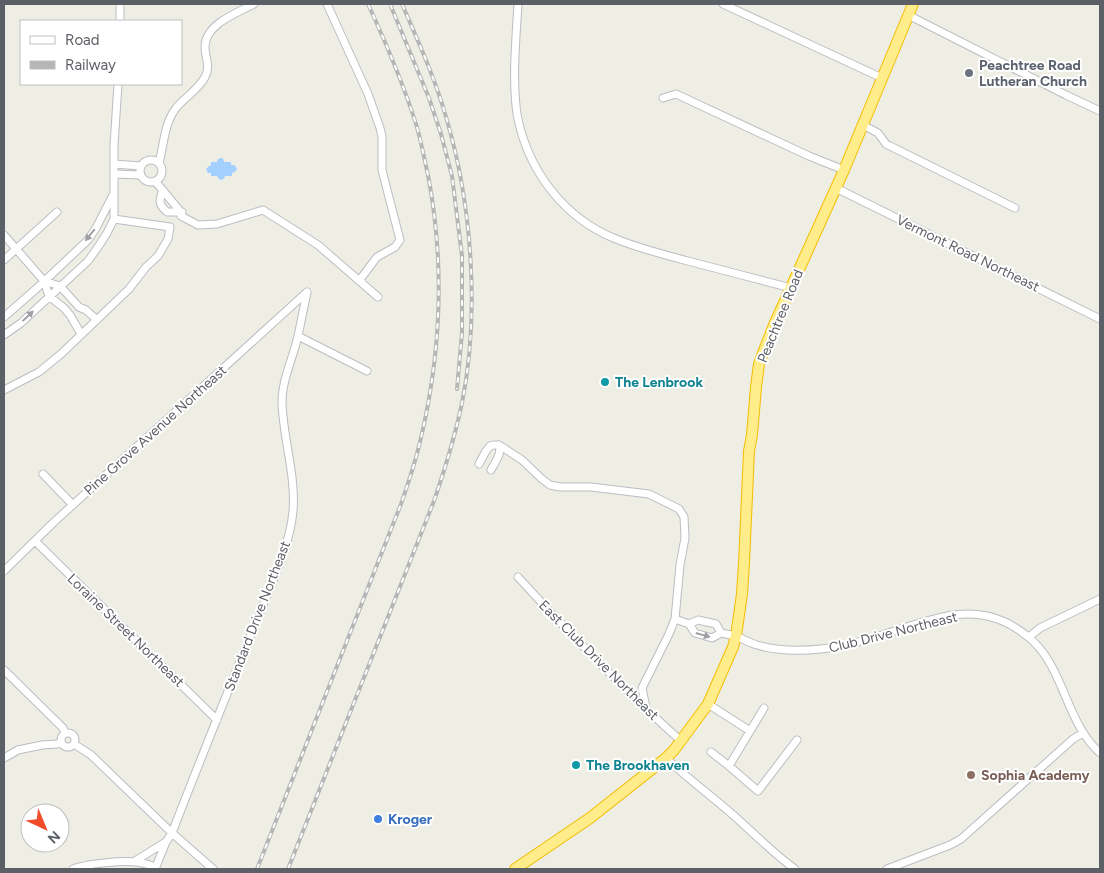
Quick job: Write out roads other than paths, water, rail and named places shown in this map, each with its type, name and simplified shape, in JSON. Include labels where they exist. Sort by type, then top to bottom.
[{"type":"highway","name":"Peachtree Road","points":[[517,869],[590,818],[666,758],[708,704],[736,636],[744,563],[749,451],[762,353],[844,170],[913,4]]},
{"type":"street","points":[[119,4],[120,20]]},
{"type":"street","points":[[159,163],[166,128],[173,114],[183,101],[201,84],[207,73],[208,66],[205,48],[209,33],[216,25],[254,4]]},
{"type":"street","points":[[327,4],[368,94],[380,128],[382,136],[382,170],[400,240],[395,247],[377,257],[359,281]]},
{"type":"street","points":[[518,4],[516,94],[517,112],[522,134],[539,174],[565,206],[596,230],[616,239],[791,288]]},
{"type":"street","points":[[723,4],[882,78]]},
{"type":"street","points":[[908,15],[1100,111]]},
{"type":"street","points":[[4,335],[21,323],[88,261],[98,248],[114,219],[114,145],[118,85]]},
{"type":"street","points":[[663,98],[676,94],[809,156],[844,170]]},
{"type":"street","points":[[863,125],[878,133],[886,144],[1015,208]]},
{"type":"street","points":[[149,160],[159,163],[162,173],[159,180],[155,182],[145,181],[140,175],[141,166],[149,160]]},
{"type":"street","points":[[114,164],[141,166]]},
{"type":"street","points":[[114,174],[140,175]]},
{"type":"street","points":[[155,182],[180,211],[181,216],[198,225],[217,224],[263,210],[318,245],[378,297]]},
{"type":"street","name":"Vermont Road Northeast","points":[[836,188],[1100,319]]},
{"type":"street","points":[[163,190],[159,201],[162,208],[167,212],[180,211]]},
{"type":"street","points":[[4,317],[88,240],[114,193]]},
{"type":"street","points":[[4,260],[57,212]]},
{"type":"street","points":[[4,390],[39,372],[61,354],[129,289],[146,267],[158,256],[168,239],[170,227],[114,219]]},
{"type":"street","points":[[4,235],[44,281],[49,296],[66,311],[81,334]]},
{"type":"street","points":[[44,281],[60,286],[79,307],[86,310],[97,320]]},
{"type":"street","name":"Standard Drive Northeast","points":[[156,868],[218,720],[279,565],[287,538],[293,511],[292,478],[282,401],[285,381],[298,336],[307,292]]},
{"type":"street","name":"Pine Grove Avenue Northeast","points":[[4,571],[73,505],[307,292]]},
{"type":"street","points":[[298,336],[367,371]]},
{"type":"street","points":[[491,470],[501,450],[499,445]]},
{"type":"street","points":[[479,464],[490,446],[499,445],[522,460],[550,485],[560,487],[592,487],[650,494],[680,509],[684,517],[685,538],[674,619],[669,634],[642,688],[646,708]]},
{"type":"street","points":[[483,457],[495,463]]},
{"type":"street","points":[[43,474],[73,505]]},
{"type":"street","name":"Loraine Street Northeast","points":[[35,541],[218,720]]},
{"type":"street","name":"East Club Drive Northeast","points":[[518,577],[548,611],[640,704],[681,741]]},
{"type":"street","points":[[1029,637],[1040,628],[1100,599]]},
{"type":"street","name":"Club Drive Northeast","points":[[721,633],[736,636],[758,645],[778,649],[821,650],[851,644],[938,618],[967,614],[984,615],[1014,626],[1040,648],[1049,662],[1083,733],[1100,753]]},
{"type":"street","points":[[674,619],[688,624],[695,633],[712,638],[721,633],[716,624],[698,620],[688,624]]},
{"type":"street","points":[[4,670],[63,728],[65,733]]},
{"type":"street","points":[[708,704],[750,731]]},
{"type":"street","points":[[729,766],[764,708]]},
{"type":"street","points":[[65,733],[70,733],[74,736],[74,744],[71,747],[67,748],[61,743],[61,737],[65,733]]},
{"type":"street","points":[[887,869],[961,839],[1073,739],[1083,733]]},
{"type":"street","points":[[711,752],[758,791],[797,740]]},
{"type":"street","points":[[4,758],[18,750],[61,743]]},
{"type":"street","points":[[74,744],[92,755],[213,869]]},
{"type":"street","points":[[666,758],[726,808],[794,869]]},
{"type":"street","points":[[135,861],[166,842]]},
{"type":"street","points":[[73,869],[98,864],[135,861],[156,868]]},
{"type":"water","points":[[223,158],[224,162],[231,162],[231,165],[234,165],[237,170],[232,173],[232,176],[225,176],[224,179],[220,180],[217,176],[211,176],[211,173],[208,173],[206,169],[211,165],[211,162],[217,162]]},
{"type":"railway","points":[[257,869],[401,504],[420,442],[432,376],[436,343],[438,276],[437,242],[428,175],[411,109],[394,63],[368,4]]},
{"type":"railway","points":[[390,4],[429,98],[452,176],[462,256],[462,333],[457,389]]},
{"type":"railway","points":[[288,869],[434,501],[456,428],[468,368],[471,333],[471,259],[462,186],[442,102],[402,4]]},
{"type":"place","name":"Peachtree Road Lutheran Church","points":[[969,73]]},
{"type":"place","name":"The Lenbrook","points":[[605,382]]},
{"type":"place","name":"The Brookhaven","points":[[576,765]]},
{"type":"place","name":"Sophia Academy","points":[[971,775]]},
{"type":"place","name":"Kroger","points":[[378,819]]}]
